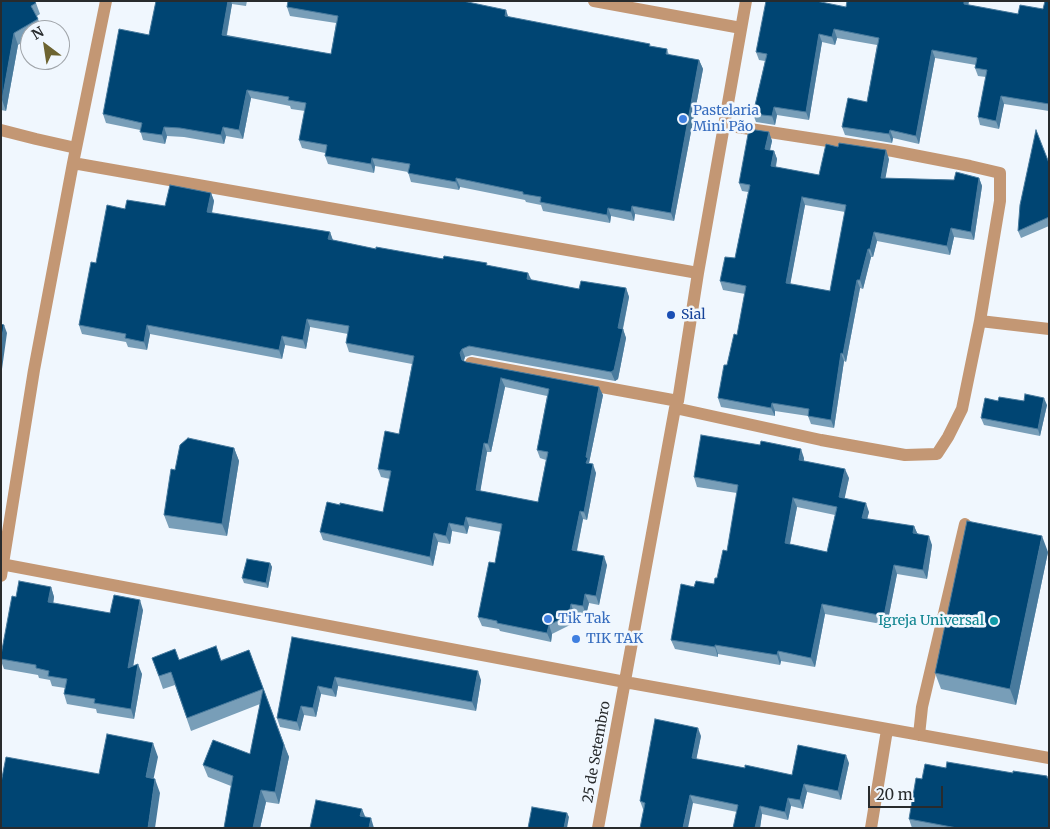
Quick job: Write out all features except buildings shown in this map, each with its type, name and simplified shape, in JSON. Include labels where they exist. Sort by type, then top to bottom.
[{"type":"street","points":[[106,1],[34,370],[2,568],[1049,758]]},
{"type":"street","points":[[594,1],[741,28]]},
{"type":"street","name":"25 de Setembro","points":[[598,828],[677,404],[746,1]]},
{"type":"street","points":[[471,363],[677,404],[821,440],[905,455],[936,454],[948,438],[962,409],[980,321],[1000,201],[1000,173],[893,151],[724,125]]},
{"type":"street","points":[[1,130],[76,148]]},
{"type":"street","points":[[73,163],[698,273]]},
{"type":"street","points":[[980,321],[1049,329]]},
{"type":"street","points":[[919,735],[922,707],[965,524]]},
{"type":"street","points":[[871,828],[887,730]]},
{"type":"place","name":"Pastelaria Mini Pão","points":[[683,119]]},
{"type":"place","name":"Sial","points":[[671,315]]},
{"type":"place","name":"Tik Tak","points":[[548,619]]},
{"type":"place","name":"Igreja Universal","points":[[994,621]]},
{"type":"place","name":"TIK TAK","points":[[576,639]]}]
